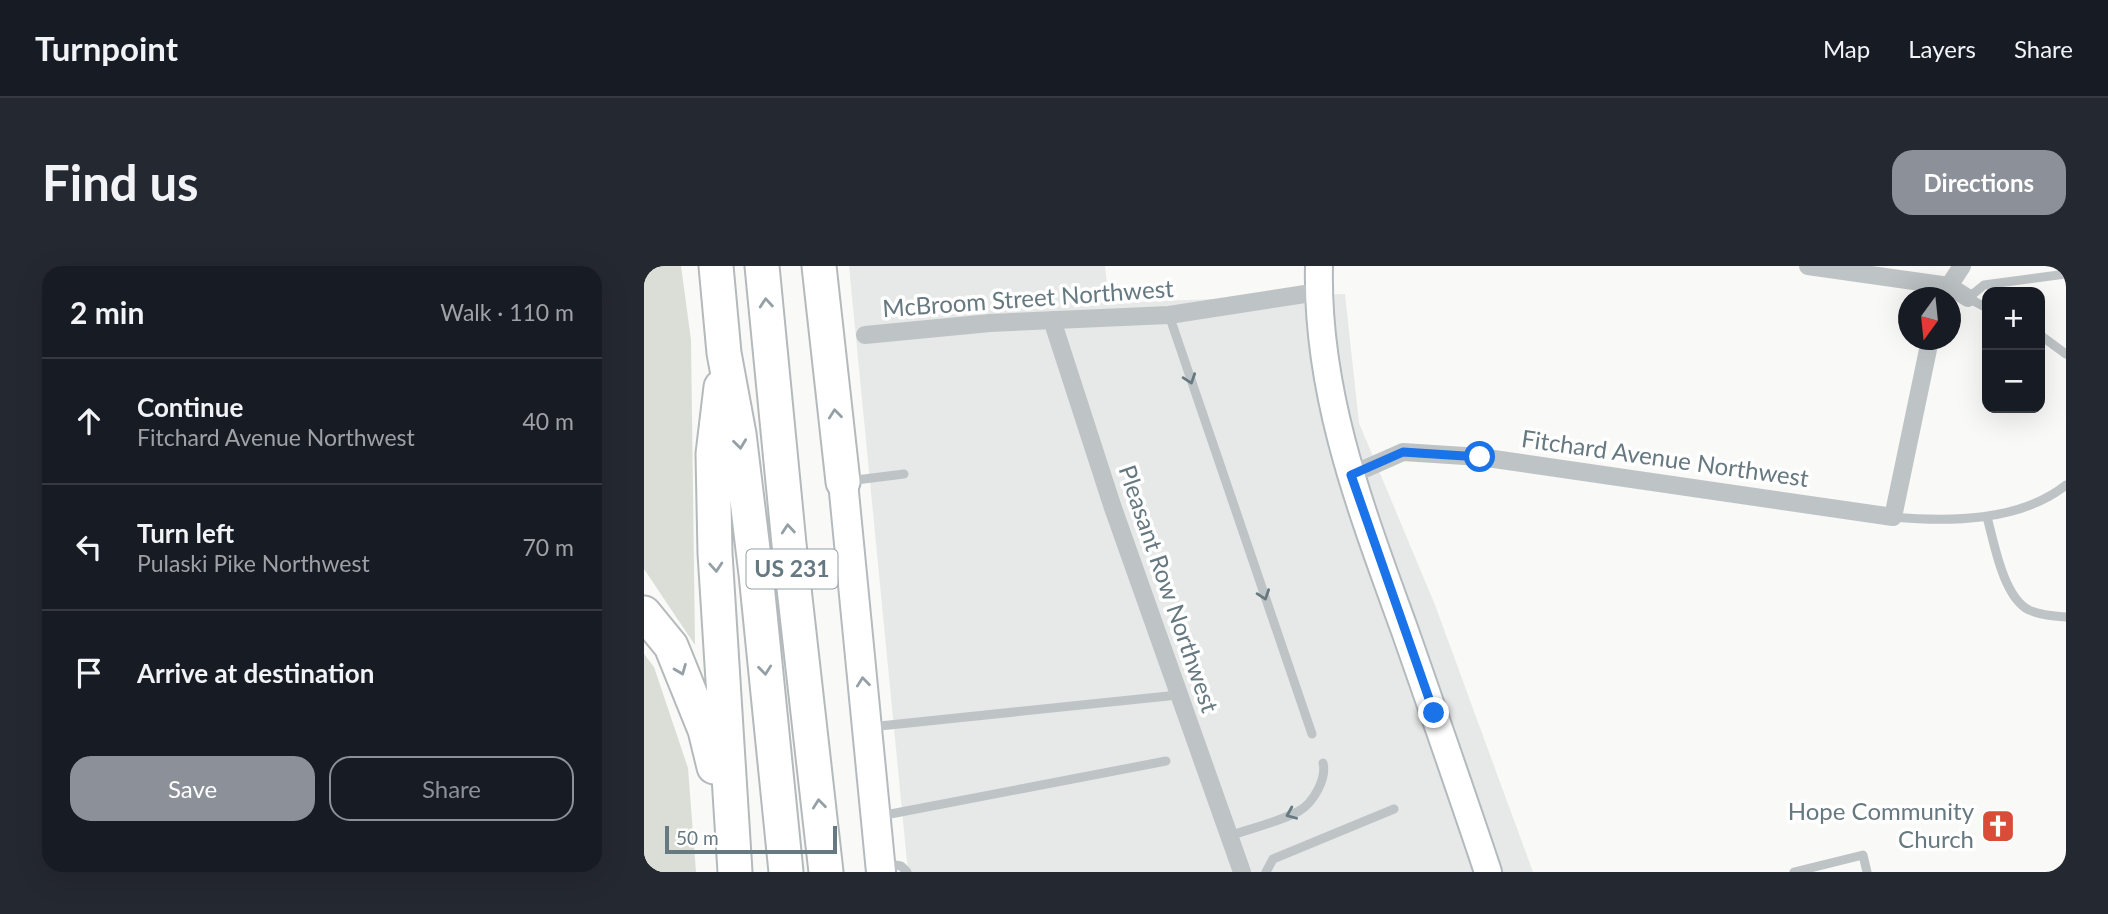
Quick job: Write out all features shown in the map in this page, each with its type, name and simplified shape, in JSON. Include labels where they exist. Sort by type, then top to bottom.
[{"type":"highway","name":"US 231","points":[[716,266],[724,353],[739,434],[786,872]]},
{"type":"highway","name":"US 231","points":[[762,266],[789,544],[826,872]]},
{"type":"highway","points":[[819,266],[843,482]]},
{"type":"highway","points":[[724,353],[713,454],[715,553],[733,856]]},
{"type":"highway","points":[[644,613],[671,646],[705,730],[733,856]]},
{"type":"main road","points":[[1319,279],[1331,402],[1351,475],[1488,872]]},
{"type":"main road","points":[[843,482],[881,867]]},
{"type":"street","points":[[1808,266],[1919,287]]},
{"type":"street","points":[[1948,287],[1962,266]]},
{"type":"street","name":"McBroom Street Northwest","points":[[865,335],[990,323],[1169,315],[1319,279]]},
{"type":"street","points":[[1961,296],[1968,298]]},
{"type":"street","name":"Pleasant Row Northwest","points":[[1052,320],[1109,495],[1242,872]]},
{"type":"street","points":[[1893,517],[1928,350]]},
{"type":"street","name":"Fitchard Avenue Northwest","points":[[1351,475],[1403,452],[1480,457],[1893,517]]},
{"type":"lane","points":[[1982,305],[1968,298],[1984,285],[2066,274]]},
{"type":"lane","points":[[1169,315],[1312,734]]},
{"type":"lane","points":[[2045,339],[2066,354]]},
{"type":"lane","points":[[843,482],[904,474]]},
{"type":"lane","points":[[1893,517],[1938,521],[1987,517],[2026,505],[2057,492],[2066,485]]},
{"type":"lane","points":[[1987,517],[2003,573],[2013,596],[2027,609],[2049,616],[2066,617]]},
{"type":"lane","points":[[868,727],[1178,695]]},
{"type":"lane","points":[[874,817],[1167,761]]},
{"type":"lane","points":[[1229,836],[1298,812],[1309,803],[1321,783],[1324,768],[1322,763]]},
{"type":"lane","points":[[1266,872],[1273,859],[1395,809]]},
{"type":"lane","points":[[1794,872],[1863,855],[1867,872]]},
{"type":"lane","points":[[881,867],[901,866],[907,872]]},
{"type":"shaded area","points":[[644,266],[681,266],[691,340],[695,645],[644,569]]},
{"type":"shaded area","points":[[849,266],[1105,266],[1109,303],[1345,294],[1359,423],[1435,605],[1533,872],[908,872]]},
{"type":"shaded area","points":[[644,654],[654,667],[688,768],[696,872],[644,872]]},
{"type":"place","name":"Hope Community Church","points":[[1998,826]]},
{"type":"route","points":[[1434,713],[1351,475],[1403,452],[1480,457]]}]
